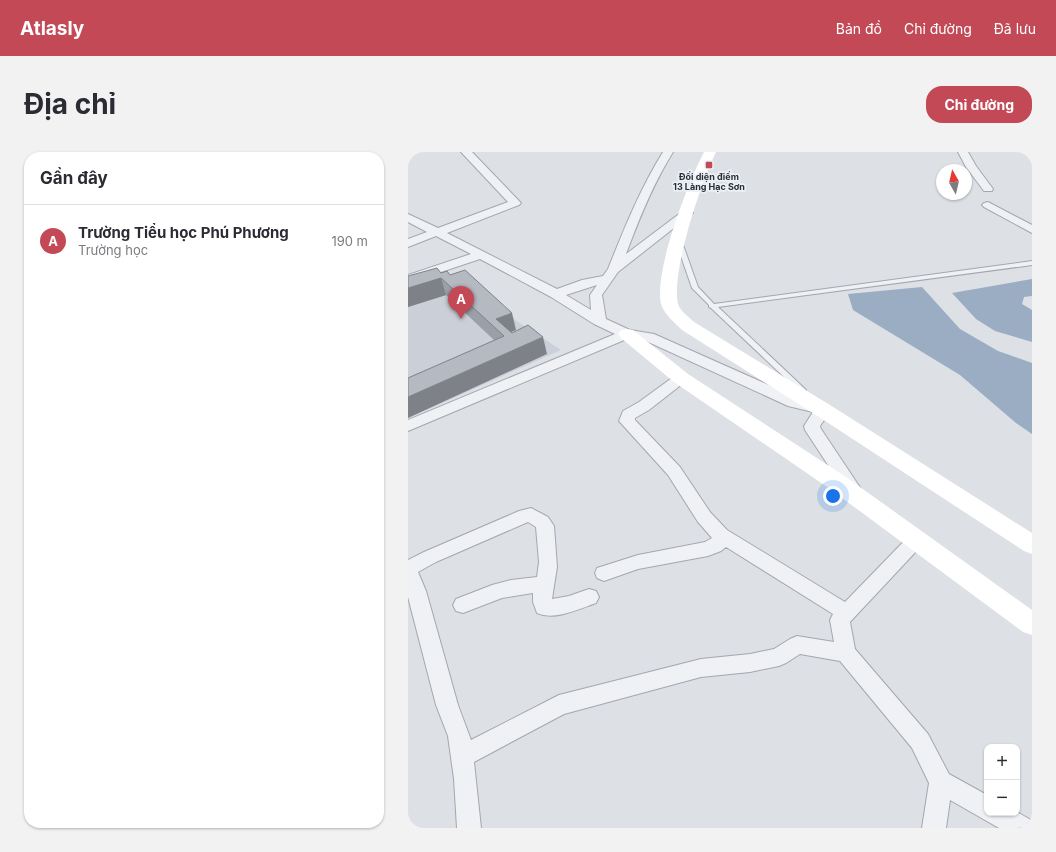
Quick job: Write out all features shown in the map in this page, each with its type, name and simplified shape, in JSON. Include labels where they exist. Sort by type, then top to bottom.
[{"type":"main road","points":[[710,153],[701,170],[678,240],[670,279],[669,294],[670,304],[675,313],[688,326],[823,410],[1032,544]]},
{"type":"main road","points":[[627,334],[681,378],[917,539],[1032,624]]},
{"type":"street","points":[[408,243],[514,204],[466,152]]},
{"type":"street","points":[[599,321],[596,294],[611,274],[636,214],[658,168],[668,152]]},
{"type":"street","points":[[963,152],[971,167],[988,190]]},
{"type":"street","points":[[988,205],[1032,230]]},
{"type":"street","points":[[556,294],[611,274],[687,213]]},
{"type":"street","points":[[408,217],[556,294],[599,321],[627,334],[649,337],[793,402],[823,410],[812,426],[813,430],[857,497]]},
{"type":"street","points":[[408,279],[480,255]]},
{"type":"street","points":[[408,426],[627,334]]},
{"type":"street","points":[[681,378],[644,406],[628,415],[627,421],[674,471],[704,516],[725,537],[847,613]]},
{"type":"street","points":[[469,828],[466,779],[459,736],[447,705],[416,591],[408,570],[430,557],[525,516],[531,515],[542,522],[545,526],[548,568],[543,585],[543,604],[546,608],[570,604],[589,597]]},
{"type":"street","points":[[604,573],[638,562],[708,549],[715,546],[725,537]]},
{"type":"street","points":[[917,539],[840,620],[846,653],[920,741],[941,782],[984,806]]},
{"type":"street","points":[[463,605],[507,588],[522,585],[543,585]]},
{"type":"street","points":[[462,756],[560,704],[701,668],[750,663],[779,657],[797,645],[846,653]]},
{"type":"street","points":[[934,828],[941,782]]},
{"type":"street","points":[[1001,816],[1023,828]]},
{"type":"lane","points":[[678,240],[695,288],[711,306],[823,410]]},
{"type":"lane","points":[[711,306],[1032,263]]},
{"type":"shaded area","points":[[447,275],[561,350],[408,418],[408,288]]},
{"type":"water","points":[[1032,279],[1032,296],[1024,297],[1022,304],[1032,310],[1032,342],[995,331],[976,319],[952,293]]},
{"type":"water","points":[[922,287],[960,329],[998,351],[1032,363],[1032,434],[1016,423],[960,375],[853,310],[848,294]]},
{"type":"building","points":[[437,268],[441,273],[447,271],[450,275],[465,270],[512,313],[496,319],[512,333],[528,325],[543,337],[408,397],[408,378],[504,336],[441,278],[408,288],[408,276]]},
{"type":"place","name":"Đối diện điếm 13 Làng Hạc Sơn","points":[[709,165]]},
{"type":"place","name":"Trường Tiểu học Phú Phương","points":[[461,319]]}]
